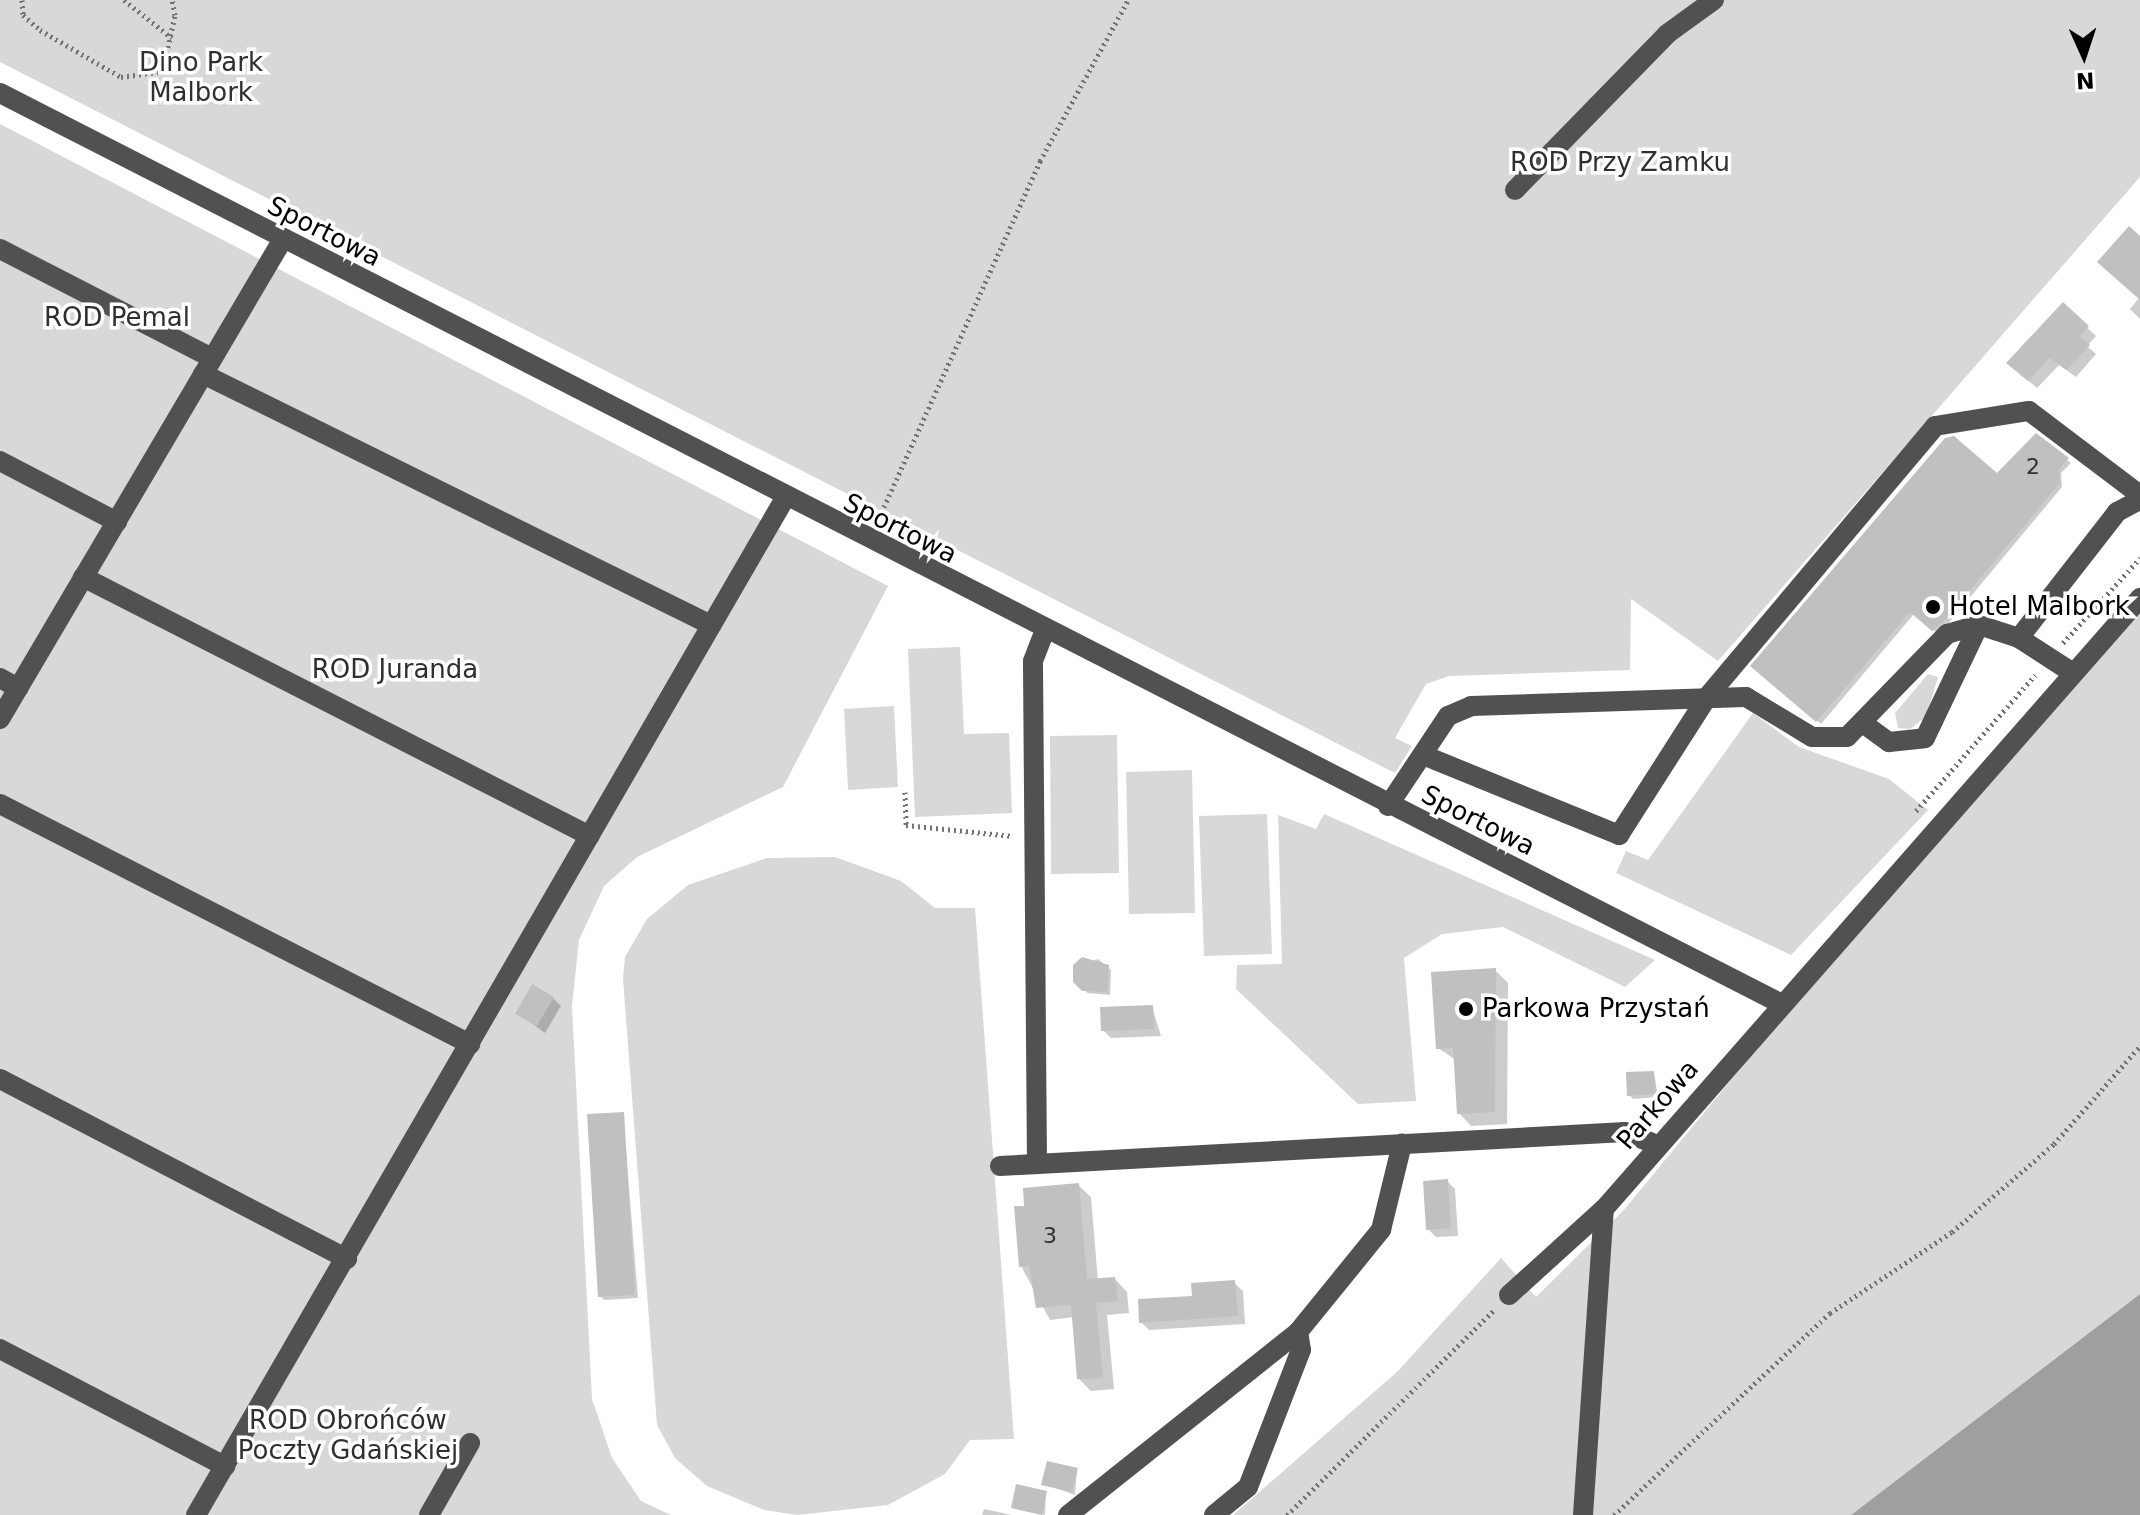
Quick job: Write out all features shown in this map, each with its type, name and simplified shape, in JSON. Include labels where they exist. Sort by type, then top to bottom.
[{"type":"street","points":[[1515,190],[1667,34],[1714,0]]},
{"type":"street","name":"Sportowa","points":[[0,93],[784,500],[1780,1003]]},
{"type":"street","points":[[0,719],[9,683],[83,577],[117,522],[283,239]]},
{"type":"street","points":[[0,249],[208,366],[711,625]]},
{"type":"street","points":[[1423,755],[1619,835],[1708,696],[1944,422],[2029,411],[2140,498],[2117,512],[2019,638]]},
{"type":"street","points":[[0,461],[117,522]]},
{"type":"street","points":[[196,1515],[784,500]]},
{"type":"street","points":[[83,577],[590,836]]},
{"type":"street","name":"Parkowa","points":[[1509,1295],[1604,1209],[1780,1003],[2140,598]]},
{"type":"street","points":[[1864,724],[1889,742],[1925,738],[1979,625]]},
{"type":"street","points":[[1388,806],[1448,716],[1471,706],[1746,697],[1812,737],[1847,737],[1864,724],[1947,634],[1979,625],[2019,638],[2073,673]]},
{"type":"street","points":[[1037,1164],[1033,661],[1044,632]]},
{"type":"street","points":[[0,804],[470,1044]]},
{"type":"street","points":[[0,1079],[347,1259]]},
{"type":"street","points":[[1000,1166],[1625,1132],[1657,1145]]},
{"type":"street","points":[[1068,1515],[1298,1332],[1381,1230],[1402,1144]]},
{"type":"street","points":[[1583,1515],[1604,1209]]},
{"type":"street","points":[[1214,1515],[1248,1487],[1301,1350],[1298,1332]]},
{"type":"street","points":[[0,1349],[225,1466]]},
{"type":"street","points":[[429,1515],[470,1443]]},
{"type":"path","points":[[22,0],[23,15],[40,30],[121,77],[163,71],[172,38],[172,0]]},
{"type":"path","points":[[124,0],[172,38]]},
{"type":"path","points":[[868,542],[1040,161],[1128,0]]},
{"type":"path","points":[[1916,811],[2140,558]]},
{"type":"path","points":[[905,792],[906,825],[1033,838]]},
{"type":"path","points":[[1614,1515],[1830,1313],[1952,1232],[2054,1144],[2140,1046]]},
{"type":"path","points":[[1287,1515],[1509,1295]]},
{"type":"green space","points":[[0,0],[2140,0],[2140,177],[1718,661],[1631,599],[1630,670],[1449,676],[1426,684],[1395,738],[1412,746],[1395,773],[0,62]]},
{"type":"green space","name":"ROD Juranda","points":[[0,124],[888,586],[783,787],[637,857],[604,886],[579,940],[572,1006],[592,1399],[612,1458],[641,1501],[671,1515],[0,1515]]},
{"type":"green space","points":[[2140,598],[2140,1294],[1851,1515],[1233,1515],[1398,1371],[1501,1258],[1536,1297],[1623,1211],[1955,808]]},
{"type":"green space","points":[[960,647],[964,734],[1009,733],[1012,813],[915,817],[908,649]]},
{"type":"green space","points":[[1928,674],[1938,677],[1926,717],[1910,729],[1898,728],[1895,713]]},
{"type":"green space","points":[[894,706],[898,787],[848,790],[844,709]]},
{"type":"green space","points":[[1753,713],[1799,747],[1889,779],[1928,810],[1791,955],[1616,873],[1626,851],[1648,860]]},
{"type":"green space","points":[[1117,735],[1119,873],[1051,874],[1050,736]]},
{"type":"green space","points":[[1192,770],[1195,913],[1129,914],[1126,772]]},
{"type":"green space","points":[[1267,814],[1272,954],[1204,956],[1199,816]]},
{"type":"green space","points":[[1324,814],[1655,960],[1625,987],[1503,927],[1442,934],[1404,958],[1416,1101],[1358,1104],[1236,989],[1237,965],[1282,964],[1278,815],[1316,829]]},
{"type":"green space","points":[[835,857],[901,881],[935,908],[975,908],[1014,1439],[970,1440],[945,1474],[888,1505],[797,1515],[764,1510],[707,1486],[675,1458],[657,1425],[623,979],[625,957],[647,919],[688,885],[767,858]]},
{"type":"shaded area","points":[[2140,1294],[2140,1515],[1851,1515]]},
{"type":"building","points":[[2129,226],[2140,236],[2140,300],[2097,262]]},
{"type":"building","points":[[2063,302],[2089,326],[2080,336],[2090,345],[2067,370],[2050,358],[2028,381],[2006,363]]},
{"type":"building","points":[[2036,433],[2069,458],[2059,469],[2060,483],[1944,621],[1932,631],[1910,612],[1816,722],[1750,666],[1945,438],[1954,436],[1997,473]]},
{"type":"building","points":[[1082,957],[1109,965],[1107,992],[1082,991],[1073,982],[1073,965]]},
{"type":"building","name":"Parkowa Przystań","points":[[1496,968],[1495,1112],[1457,1114],[1453,1048],[1436,1049],[1431,972]]},
{"type":"building","points":[[532,984],[554,997],[537,1026],[515,1014]]},
{"type":"building","points":[[1153,1005],[1154,1029],[1101,1031],[1100,1007]]},
{"type":"building","points":[[1654,1071],[1656,1094],[1627,1096],[1626,1072]]},
{"type":"building","points":[[624,1112],[635,1295],[598,1297],[587,1114]]},
{"type":"building","points":[[1448,1179],[1451,1228],[1426,1230],[1423,1181]]},
{"type":"building","points":[[1079,1183],[1087,1279],[1115,1277],[1118,1301],[1096,1303],[1103,1378],[1077,1379],[1071,1305],[1036,1308],[1029,1266],[1019,1267],[1014,1206],[1024,1206],[1023,1188]]},
{"type":"building","points":[[1235,1280],[1238,1316],[1139,1323],[1138,1299],[1192,1296],[1191,1283]]},
{"type":"building","points":[[1047,1461],[1078,1468],[1072,1492],[1041,1485]]},
{"type":"building","points":[[1016,1484],[1047,1491],[1042,1515],[1011,1508]]},
{"type":"place","name":"Hotel Malbork","points":[[1933,607]]},
{"type":"place","name":"Parkowa Przystań","points":[[1466,1009]]},
{"type":"park label","name":"Dino Park Malbork","points":[[201,78]]},
{"type":"park label","name":"ROD Przy Zamku","points":[[1620,163]]},
{"type":"park label","name":"ROD Pemal","points":[[117,318]]},
{"type":"park label","name":"ROD Obrońców Poczty Gdańskiej","points":[[348,1436]]}]
